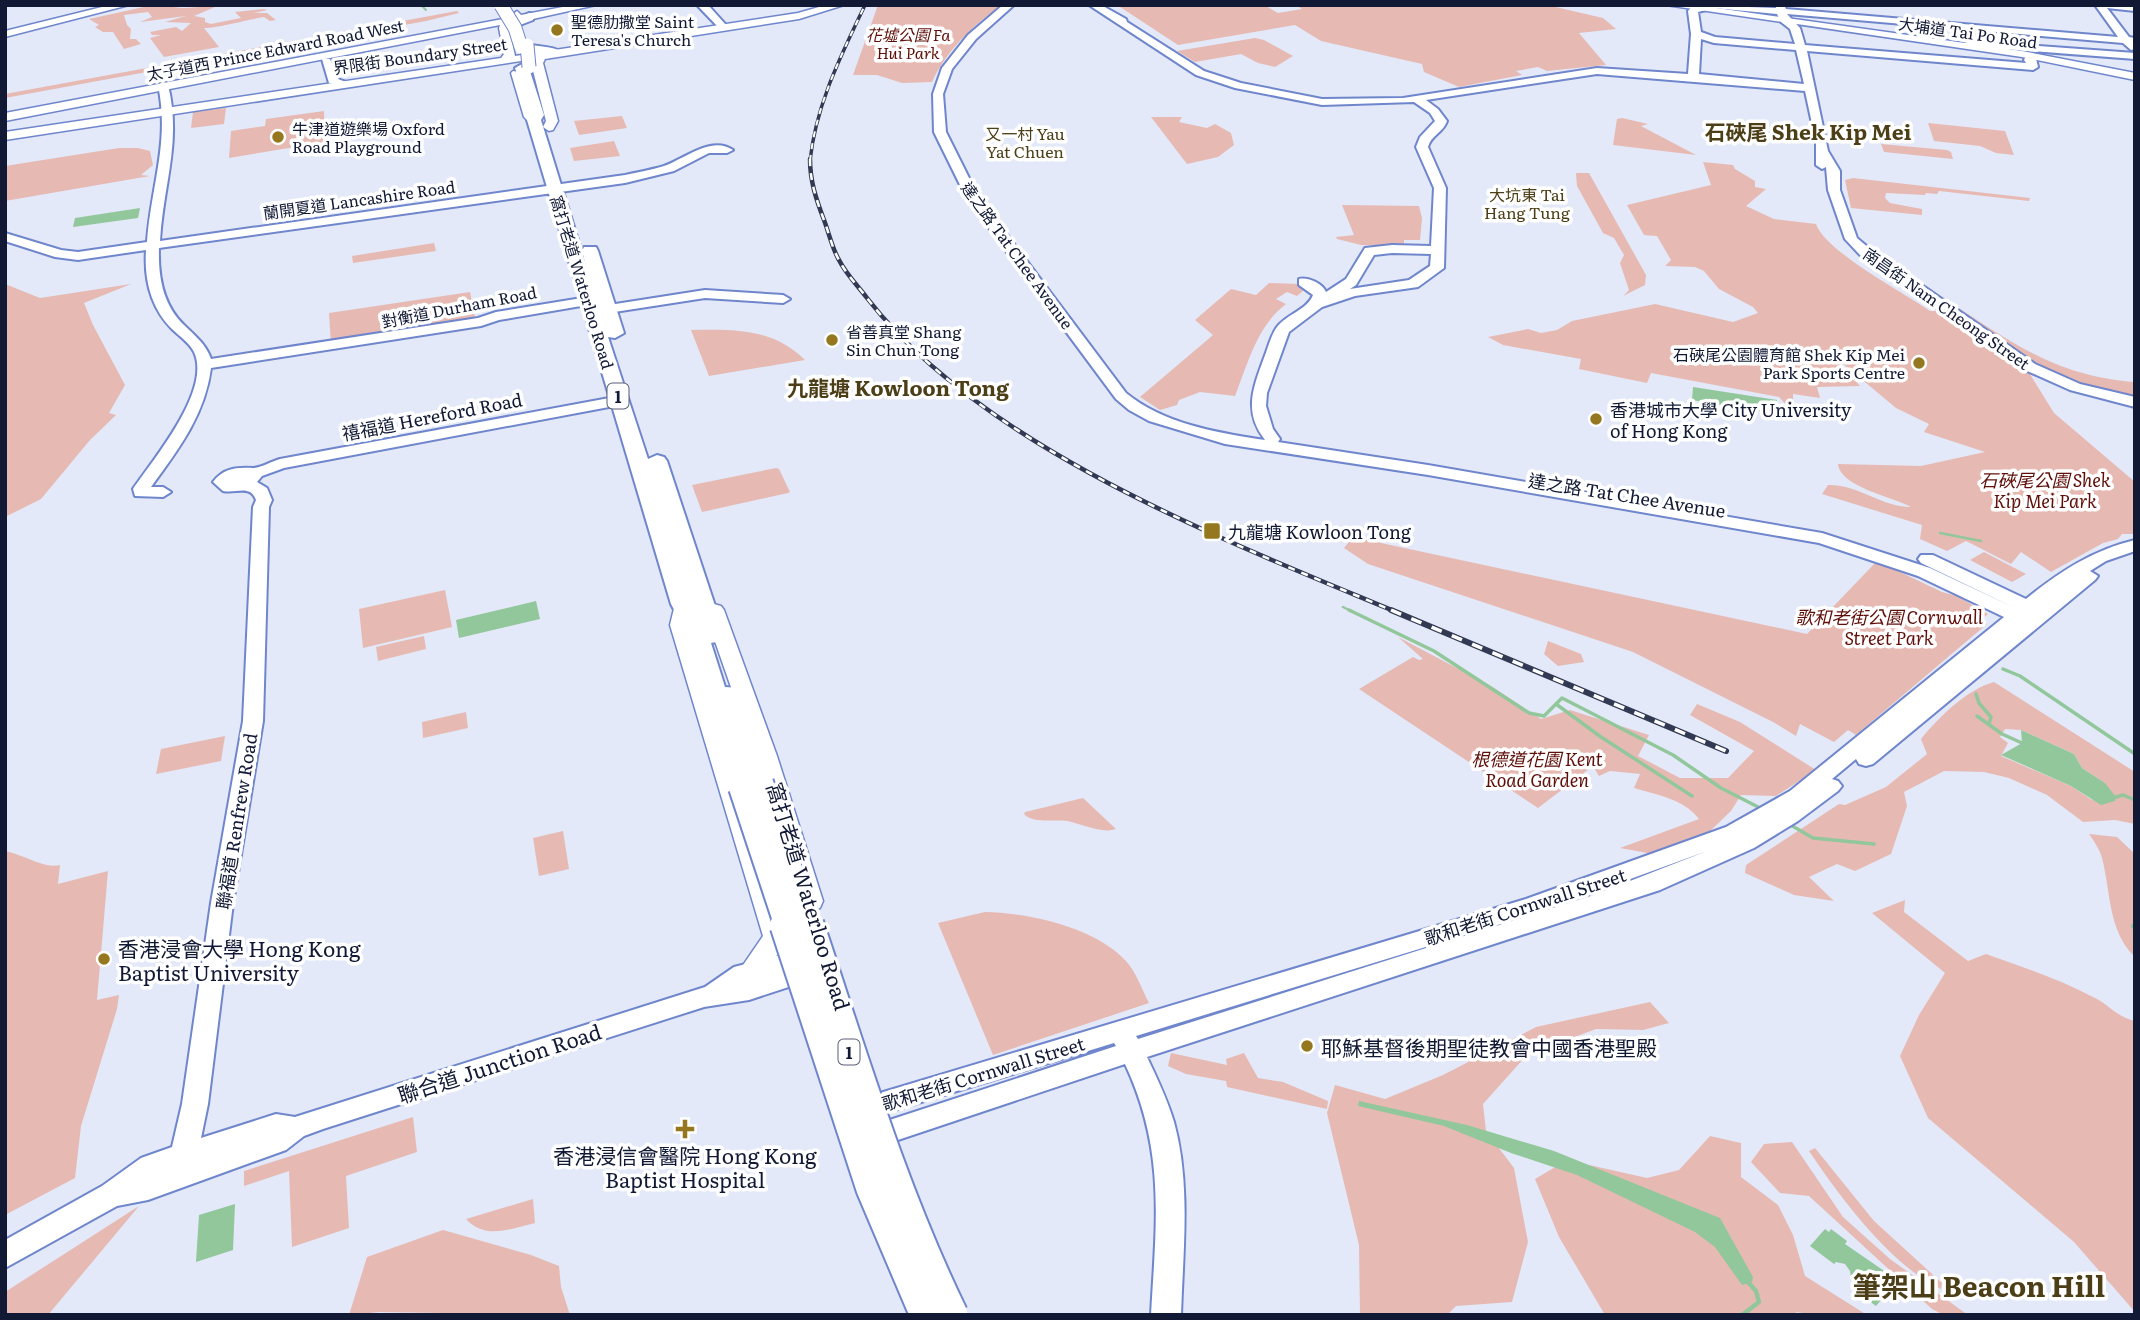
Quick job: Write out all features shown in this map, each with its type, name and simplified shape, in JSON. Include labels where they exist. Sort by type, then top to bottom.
[{"type":"highway","points":[[506,12],[529,17]]},
{"type":"highway","points":[[506,12],[521,47],[528,51],[556,52]]},
{"type":"highway","points":[[506,12],[514,65]]},
{"type":"highway","name":"窩打老道 Waterloo Road","points":[[506,12],[508,48],[538,114],[549,127],[562,188]]},
{"type":"highway","name":"窩打老道 Waterloo Road","points":[[506,12],[521,28],[529,54],[538,114],[600,301],[626,396],[692,599],[696,633],[895,1189],[922,1256],[951,1315]]},
{"type":"highway","name":"窩打老道 Waterloo Road","points":[[751,785],[873,1188],[897,1251],[927,1315]]},
{"type":"main road","points":[[5,32],[112,5]]},
{"type":"main road","points":[[5,32],[124,5]]},
{"type":"main road","points":[[529,17],[591,5]]},
{"type":"main road","points":[[702,5],[723,27]]},
{"type":"main road","name":"界限街 Boundary Street","points":[[5,135],[487,63],[514,65],[556,52],[723,27],[839,5]]},
{"type":"main road","name":"達之路 Tat Chee Avenue","points":[[1009,5],[972,37],[947,68],[938,94],[940,132],[946,149],[972,197],[1121,396],[1143,412],[1197,431],[1428,470],[1606,496]]},
{"type":"main road","points":[[1094,5],[1200,73],[1239,86],[1334,103],[1420,99],[1581,72],[1679,76],[1809,89]]},
{"type":"main road","name":"大埔道 Tai Po Road","points":[[1671,5],[1792,17],[1969,44],[2127,73]]},
{"type":"main road","name":"大埔道 Tai Po Road","points":[[1681,5],[1695,8]]},
{"type":"main road","points":[[2102,5],[2135,8]]},
{"type":"main road","points":[[2102,5],[2132,39]]},
{"type":"main road","points":[[1693,78],[1695,8],[1711,6],[1792,17],[2132,39]]},
{"type":"main road","points":[[2111,6],[2132,39],[2135,49]]},
{"type":"main road","points":[[440,34],[490,28],[506,12],[559,12]]},
{"type":"main road","name":"太子道西 Prince Edward Road West","points":[[8,115],[440,34],[487,24],[506,12]]},
{"type":"main road","name":"大埔道 Tai Po Road","points":[[1792,17],[1916,40],[2082,64]]},
{"type":"main road","name":"南昌街 Nam Cheong Street","points":[[1792,17],[1824,154],[1832,162],[1836,183],[1834,190],[1851,239],[1871,257],[2030,367],[2075,387],[2135,402]]},
{"type":"main road","points":[[1696,34],[1714,40],[1911,58],[2099,54],[2135,57]]},
{"type":"main road","points":[[1911,58],[1918,56],[1913,43],[1916,40]]},
{"type":"main road","name":"大埔道 Tai Po Road","points":[[1969,44],[2030,57]]},
{"type":"main road","points":[[342,85],[333,81],[326,61],[362,49]]},
{"type":"main road","points":[[514,65],[537,65],[541,57],[556,52]]},
{"type":"main road","points":[[2099,54],[2082,59],[2082,64],[2135,57]]},
{"type":"main road","points":[[2118,59],[2116,64],[2127,73]]},
{"type":"main road","name":"窩打老道 Waterloo Road","points":[[537,65],[552,121],[549,127]]},
{"type":"main road","points":[[154,245],[171,110],[163,85]]},
{"type":"main road","points":[[1316,304],[1374,289],[1406,286],[1424,279],[1437,268],[1441,193],[1422,151],[1424,139],[1439,127],[1441,121],[1420,99]]},
{"type":"main road","name":"蘭開夏道 Lancashire Road","points":[[5,237],[71,256],[562,188],[652,173],[678,165],[703,151],[727,150]]},
{"type":"main road","points":[[1272,439],[1265,430],[1258,406],[1261,385],[1282,330],[1290,320],[1355,277],[1366,254],[1375,250],[1438,250]]},
{"type":"main road","points":[[1323,284],[1355,277]]},
{"type":"main road","points":[[1355,277],[1358,284],[1374,289]]},
{"type":"main road","points":[[1304,282],[1319,289],[1320,296],[1316,304]]},
{"type":"main road","name":"對衡道 Durham Road","points":[[491,318],[600,301],[705,294],[782,299]]},
{"type":"main road","points":[[163,492],[146,493],[141,489],[181,436],[192,413],[204,365]]},
{"type":"main road","name":"禧福道 Hereford Road","points":[[261,507],[251,497],[221,482],[228,475],[243,471],[251,478],[280,464],[626,396]]},
{"type":"main road","points":[[1247,439],[1254,409],[1258,406]]},
{"type":"main road","name":"達之路 Tat Chee Avenue","points":[[1247,439],[1272,439],[1669,506],[1801,534],[1849,545],[2029,615]]},
{"type":"main road","name":"聯福道 Renfrew Road","points":[[184,1163],[222,903],[253,721],[261,507],[264,495],[251,478]]},
{"type":"main road","name":"歌和老街 Cornwall Street","points":[[842,1131],[1539,912],[1672,875],[1715,848],[1773,829],[1804,800],[2029,615],[2079,569],[2135,545]]},
{"type":"main road","name":"歌和老街 Cornwall Street","points":[[2029,615],[2104,568],[2135,555]]},
{"type":"main road","name":"窩打老道 Waterloo Road","points":[[914,1315],[881,1244],[783,944],[776,937],[760,892],[680,625],[692,599],[717,614],[806,882],[826,958],[922,1227],[964,1315]]},
{"type":"main road","points":[[760,892],[781,898],[790,896],[806,882]]},
{"type":"main road","points":[[752,971],[776,937]]},
{"type":"main road","name":"聯合道 Junction Road","points":[[5,1255],[112,1195],[148,1188],[184,1163],[276,1142],[295,1128],[704,997],[748,990],[791,969],[826,958]]},
{"type":"main road","name":"聯合道 Junction Road","points":[[704,997],[752,971],[791,969]]},
{"type":"main road","points":[[1127,1041],[1157,1110],[1167,1151],[1169,1212],[1166,1315]]},
{"type":"street","points":[[154,245],[154,284],[160,301],[171,320],[200,348],[204,365]]},
{"type":"street","name":"對衡道 Durham Road","points":[[204,365],[491,318]]},
{"type":"green space","points":[[153,5],[215,7],[194,16],[205,18],[205,22],[211,24],[241,18],[235,12],[264,9],[267,10],[254,13],[267,13],[276,20],[270,21],[264,17],[204,28],[219,47],[164,57],[150,38],[161,35],[152,35],[150,32],[176,27],[182,31],[191,23],[165,22],[186,16],[140,22],[152,17],[148,12],[124,15],[131,29],[130,39],[136,39],[141,44],[124,49],[113,32],[103,32],[95,27],[99,25],[89,19]]},
{"type":"green space","name":"花墟公園 Fa Hui Park","points":[[878,5],[1002,5],[962,39],[945,59],[932,82],[902,83],[877,75],[853,75]]},
{"type":"green space","points":[[1117,5],[1264,5],[1278,13],[1302,9],[1296,5],[1547,5],[1603,18],[1616,29],[1579,33],[1606,65],[1547,71],[1538,67],[1516,71],[1522,75],[1459,87],[1424,72],[1422,64],[1321,41],[1295,25],[1178,45]]},
{"type":"green space","points":[[457,11],[459,13],[426,21],[5,98],[5,94]]},
{"type":"green space","points":[[1255,38],[1293,56],[1275,67],[1258,63],[1241,54],[1195,62],[1177,51]]},
{"type":"green space","points":[[226,108],[224,124],[191,128],[193,112]]},
{"type":"green space","name":"牛津道遊樂場 Oxford Road Playground","points":[[324,111],[325,142],[229,158],[231,131],[265,126],[266,119]]},
{"type":"green space","points":[[622,116],[627,128],[579,135],[574,121]]},
{"type":"green space","points":[[1151,117],[1182,117],[1179,122],[1207,128],[1215,124],[1231,133],[1234,145],[1218,157],[1187,164]]},
{"type":"green space","points":[[1617,119],[1648,124],[1641,126],[1696,155],[1613,145]]},
{"type":"green space","points":[[1928,123],[2005,131],[2014,155],[1996,153],[1980,146],[1934,141]]},
{"type":"green space","points":[[614,141],[620,156],[574,161],[570,148]]},
{"type":"green space","points":[[1881,144],[1947,150],[1951,152],[1953,159],[1884,152]]},
{"type":"green space","points":[[119,148],[150,151],[153,165],[141,175],[150,176],[5,201],[5,166]]},
{"type":"green space","name":"石硤尾公園 Shek Kip Mei Park","points":[[1703,162],[1733,165],[1755,181],[1755,187],[1766,189],[1746,206],[1774,219],[1816,224],[1834,247],[1849,259],[1930,311],[1940,311],[2028,371],[2054,413],[2135,482],[2135,534],[2122,534],[2118,539],[2103,543],[2051,572],[2021,552],[2011,564],[1966,541],[1947,551],[1920,539],[1922,525],[1822,494],[1828,485],[1839,486],[1900,506],[1911,507],[1857,485],[1841,472],[1838,464],[1921,466],[1985,452],[1924,432],[1929,424],[1896,408],[1829,352],[1860,386],[1817,387],[1820,398],[1793,394],[1793,405],[1788,407],[1779,397],[1651,373],[1647,383],[1579,369],[1581,359],[1503,345],[1488,337],[1528,329],[1541,333],[1557,330],[1572,321],[1655,304],[1733,322],[1758,313],[1753,307],[1719,289],[1704,271],[1695,267],[1665,266],[1671,260],[1657,236],[1644,235],[1627,205],[1711,185]]},
{"type":"green space","points":[[1576,173],[1589,173],[1646,275],[1645,285],[1623,296],[1629,290],[1620,263],[1624,255],[1614,238],[1603,233],[1577,186]]},
{"type":"green space","points":[[1853,178],[2030,198],[2029,201],[1939,191],[1937,194],[1925,195],[1886,193],[1885,198],[1890,203],[1922,209],[1922,215],[1851,208],[1845,180]]},
{"type":"green space","points":[[1342,205],[1419,206],[1422,218],[1420,240],[1404,240],[1404,246],[1361,245],[1337,239],[1336,237],[1354,235]]},
{"type":"green space","points":[[434,243],[436,251],[353,263],[352,256]]},
{"type":"green space","points":[[1269,283],[1301,284],[1304,290],[1297,296],[1287,292],[1276,299],[1286,304],[1261,334],[1235,396],[1200,392],[1179,400],[1177,405],[1160,410],[1140,397],[1213,335],[1195,320],[1231,289],[1256,295]]},
{"type":"green space","points":[[5,284],[40,298],[131,284],[84,303],[125,385],[109,413],[116,415],[90,440],[41,499],[5,517]]},
{"type":"green space","points":[[470,292],[475,318],[331,344],[329,313]]},
{"type":"green space","points":[[1951,303],[2037,356],[2082,373],[2135,382],[2135,397],[2081,383],[2035,362],[1946,304]]},
{"type":"green space","points":[[691,330],[737,331],[766,336],[793,349],[805,360],[709,376]]},
{"type":"green space","points":[[776,468],[790,492],[702,512],[692,485]]},
{"type":"green space","name":"歌和老街公園 Cornwall Street Park","points":[[1353,537],[1807,634],[1877,561],[1942,592],[1957,596],[1988,614],[1982,619],[1987,624],[1856,735],[1848,730],[1834,742],[1800,724],[1796,736],[1633,652],[1368,564],[1344,548]]},
{"type":"green space","points":[[1984,552],[2026,574],[2012,582],[1970,560]]},
{"type":"green space","points":[[445,590],[452,627],[363,648],[359,609]]},
{"type":"green space","points":[[424,636],[426,649],[378,661],[376,647]]},
{"type":"green space","name":"根德道花園 Kent Road Garden","points":[[1398,637],[1491,686],[1541,719],[1570,710],[1649,735],[1638,756],[1680,778],[1728,778],[1754,751],[1690,715],[1697,704],[1740,722],[1816,770],[1776,796],[1741,795],[1731,811],[1707,834],[1653,854],[1620,848],[1699,819],[1678,802],[1634,788],[1640,774],[1610,771],[1599,776],[1593,766],[1538,808],[1359,689],[1413,657],[1423,659]]},
{"type":"green space","points":[[1548,641],[1581,654],[1584,662],[1558,666],[1544,654]]},
{"type":"green space","points":[[1994,682],[2135,772],[2135,824],[2115,820],[2083,822],[2047,795],[2009,778],[1984,772],[1944,771],[1904,792],[1907,806],[1891,854],[1855,871],[1837,864],[1809,877],[1834,901],[1794,895],[1745,873],[1746,865],[1839,804],[1845,805],[1886,787],[1927,754],[1921,739],[1936,722],[1963,698]],"holes":[[[2005,729],[2021,730],[2074,754],[2082,768],[2105,783],[2092,800],[2071,786],[2001,756],[2008,743],[2000,737]]]},
{"type":"green space","points":[[466,712],[468,728],[423,738],[422,722]]},
{"type":"green space","points":[[225,736],[221,761],[156,774],[161,749]]},
{"type":"green space","points":[[1083,798],[1116,829],[1092,828],[1067,821],[1038,820],[1024,814],[1025,812]]},
{"type":"green space","points":[[563,831],[569,869],[539,876],[533,838]]},
{"type":"green space","points":[[2089,834],[2117,837],[2135,854],[2135,957],[2126,947],[2115,923],[2102,858]]},
{"type":"green space","points":[[5,851],[47,865],[60,865],[58,884],[108,871],[97,1000],[119,995],[81,1126],[75,1178],[5,1215]]},
{"type":"green space","points":[[1905,900],[1904,912],[1968,961],[1986,954],[2054,979],[2135,1021],[2135,1312],[2074,1242],[1928,1118],[1900,1056],[1919,1015],[1945,973],[1872,913]]},
{"type":"green space","points":[[985,912],[1040,919],[1096,939],[1129,964],[1149,1003],[993,1055],[938,923]]},
{"type":"green space","points":[[1650,1002],[1669,1023],[1643,1030],[1596,1029],[1527,1055],[1483,1104],[1486,1131],[1514,1168],[1528,1242],[1512,1302],[1456,1306],[1447,1315],[1360,1315],[1359,1245],[1327,1113],[1335,1085],[1385,1099],[1443,1075],[1536,1027]]},
{"type":"green space","points":[[1171,1053],[1227,1065],[1226,1059],[1244,1053],[1258,1078],[1283,1082],[1328,1101],[1327,1109],[1227,1087],[1226,1081],[1186,1074],[1168,1066]]},
{"type":"green space","points":[[413,1117],[417,1152],[346,1176],[349,1228],[292,1247],[289,1171],[244,1186],[244,1171]]},
{"type":"green space","points":[[1710,1136],[1741,1143],[1741,1177],[1778,1205],[1793,1235],[1805,1276],[1867,1315],[1816,1315],[1796,1312],[1797,1315],[1605,1315],[1559,1237],[1535,1179],[1567,1160],[1647,1178],[1679,1170]]},
{"type":"green space","points":[[1792,1142],[1843,1217],[1890,1259],[1968,1315],[1944,1315],[1932,1309],[1809,1196],[1780,1193],[1751,1162],[1764,1144]]},
{"type":"green space","points":[[1815,1148],[1874,1221],[1942,1283],[1941,1289],[1903,1264],[1851,1209],[1809,1151]]},
{"type":"green space","points":[[533,1199],[535,1223],[490,1231],[473,1225],[466,1219]]},
{"type":"green space","points":[[139,1206],[48,1315],[5,1315],[5,1292]]},
{"type":"green space","points":[[443,1230],[531,1255],[559,1266],[561,1287],[570,1315],[379,1312],[349,1315],[367,1257]]},
{"type":"shaded area","points":[[140,208],[138,218],[73,227],[75,218]]},
{"type":"shaded area","points":[[1693,387],[1777,400],[1777,410],[1769,413],[1692,400]]},
{"type":"shaded area","points":[[536,601],[540,619],[459,638],[456,620]]},
{"type":"shaded area","points":[[2021,730],[2074,754],[2082,768],[2105,783],[2116,797],[2115,801],[2101,805],[2071,786],[2001,755],[2022,743]]},
{"type":"shaded area","points":[[1359,1101],[1467,1125],[1554,1151],[1720,1218],[1753,1277],[1752,1282],[1742,1285],[1715,1247],[1695,1232],[1577,1175],[1511,1153],[1444,1126],[1358,1106]]},
{"type":"shaded area","points":[[235,1204],[233,1250],[196,1262],[199,1215]]},
{"type":"shaded area","points":[[1825,1229],[1829,1232],[1831,1229],[1847,1241],[1845,1244],[1893,1277],[1877,1297],[1881,1300],[1876,1306],[1853,1289],[1858,1284],[1851,1278],[1845,1264],[1834,1264],[1810,1246]]},
{"type":"waterway","points":[[421,5],[426,10]]},
{"type":"waterway","points":[[1940,533],[1981,541]]},
{"type":"waterway","points":[[1343,607],[1349,610]]},
{"type":"waterway","points":[[1349,610],[1434,651],[1529,713],[1544,716],[1556,704]]},
{"type":"waterway","points":[[1349,610],[1353,612]]},
{"type":"waterway","points":[[2003,669],[2020,676],[2135,754]]},
{"type":"waterway","points":[[1976,694],[1979,703],[1991,717],[1989,724]]},
{"type":"waterway","points":[[1556,704],[1562,698],[1673,755],[1721,788],[1764,810]]},
{"type":"waterway","points":[[1556,704],[1601,737],[1692,796]]},
{"type":"waterway","points":[[1977,716],[2002,734],[2022,743]]},
{"type":"waterway","points":[[2116,797],[2123,795],[2135,800]]},
{"type":"waterway","points":[[1789,824],[1813,838],[1874,844]]},
{"type":"waterway","points":[[1742,1315],[1759,1302],[1756,1291],[1747,1281]]},
{"type":"railway","points":[[810,160],[824,100],[865,5]]},
{"type":"railway","points":[[810,160],[816,197],[834,251],[845,270],[916,352],[974,400],[1040,444],[1110,484],[1257,554],[1396,612]]},
{"type":"railway","points":[[1391,610],[1726,751]]},
{"type":"place","name":"聖德肋撒堂 Saint Teresa's Church","points":[[557,30]]},
{"type":"place","name":"牛津道遊樂場 Oxford Road Playground","points":[[278,137]]},
{"type":"place","name":"省善真堂 Shang Sin Chun Tong","points":[[832,340]]},
{"type":"place","name":"石硤尾公園體育館 Shek Kip Mei Park Sports Centre","points":[[1919,363]]},
{"type":"place","name":"香港城市大學 City University of Hong Kong","points":[[1596,419]]},
{"type":"place","name":"九龍塘 Kowloon Tong","points":[[1212,531]]},
{"type":"place","name":"香港浸會大學 Hong Kong Baptist University","points":[[104,959]]},
{"type":"place","name":"耶穌基督後期聖徒教會中國香港聖殿","points":[[1307,1046]]},
{"type":"place","name":"香港浸信會醫院 Hong Kong Baptist Hospital","points":[[685,1129]]},
{"type":"district","name":"石硤尾 Shek Kip Mei","points":[[1808,130]]},
{"type":"district","name":"又一村 Yau Yat Chuen","points":[[1025,142]]},
{"type":"district","name":"大坑東 Tai Hang Tung","points":[[1527,203]]},
{"type":"district","name":"九龍塘 Kowloon Tong","points":[[898,386]]},
{"type":"district","name":"筆架山 Beacon Hill","points":[[1979,1285]]}]
